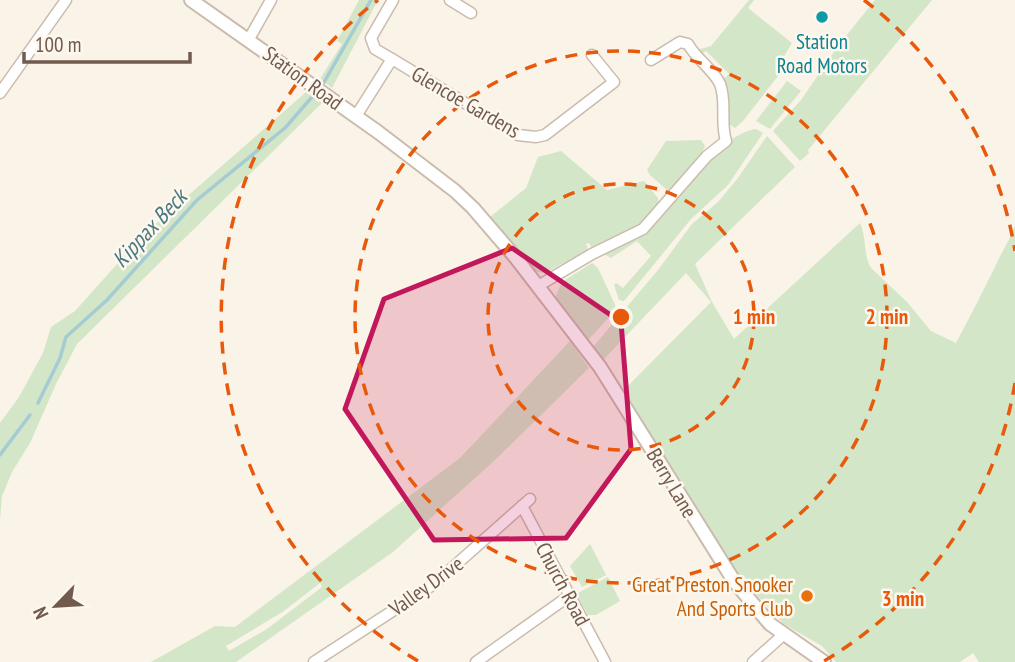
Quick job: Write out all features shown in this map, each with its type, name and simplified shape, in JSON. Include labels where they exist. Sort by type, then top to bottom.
[{"type":"street","points":[[0,93],[66,0]]},
{"type":"street","name":"Station Road","points":[[191,0],[378,132]]},
{"type":"street","points":[[249,39],[271,0]]},
{"type":"street","name":"Glencoe Gardens","points":[[393,0],[371,37],[375,49],[518,135],[536,138],[553,131],[614,82],[592,54]]},
{"type":"street","points":[[450,0],[471,13]]},
{"type":"street","points":[[538,286],[592,254],[643,229],[707,156],[726,141],[720,85],[688,44],[680,42],[651,60]]},
{"type":"street","name":"Glencoe Gardens","points":[[356,116],[392,59]]},
{"type":"street","name":"Berry Lane","points":[[378,132],[473,208],[538,286],[600,367],[726,570],[770,624],[824,662]]},
{"type":"street","name":"Church Road","points":[[526,503],[569,596],[605,662]]},
{"type":"street","name":"Valley Drive","points":[[314,662],[435,584],[526,503]]},
{"type":"street","points":[[476,662],[569,596]]},
{"type":"street","points":[[753,662],[783,635]]},
{"type":"highlighted area","points":[[512,248],[621,322],[631,449],[566,538],[434,540],[345,409],[384,299]]},
{"type":"green space","points":[[359,0],[378,0],[332,88],[320,79],[342,44],[337,41]]},
{"type":"green space","points":[[749,0],[754,0],[748,8],[792,43],[780,63],[785,67],[735,128],[728,123],[722,80],[729,74],[706,51],[700,55],[697,50],[711,46]]},
{"type":"green space","points":[[875,0],[932,0],[800,161],[773,131],[801,100],[838,46]]},
{"type":"green space","points":[[787,81],[801,91],[770,129],[756,121]]},
{"type":"green space","points":[[306,92],[323,102],[77,344],[30,443],[12,472],[2,496],[0,520],[0,423],[19,397],[43,353],[51,327],[75,311],[127,253],[138,246],[150,229]]},
{"type":"green space","points":[[756,129],[763,133],[728,185],[691,219],[624,301],[619,300],[614,285],[616,283],[623,288],[651,256],[637,241],[611,258],[602,253],[647,232],[712,157],[741,134]]},
{"type":"green space","points":[[767,136],[795,167],[695,264],[712,302],[734,339],[860,223],[871,268],[907,302],[931,331],[956,343],[1015,226],[1015,662],[979,662],[973,653],[960,662],[836,662],[822,646],[784,624],[741,578],[622,392],[711,302],[686,273],[604,359],[593,347],[658,270],[692,224],[718,202],[738,178]]},
{"type":"green space","points":[[701,140],[705,146],[700,157],[670,190],[650,175],[647,170],[666,141]]},
{"type":"green space","points":[[561,151],[607,190],[644,181],[658,198],[659,204],[641,224],[592,248],[589,243],[586,244],[588,250],[545,273],[536,272],[490,217],[526,188],[538,157]]},
{"type":"green space","points":[[592,263],[598,268],[617,309],[588,340],[559,304],[556,295],[562,282]]},
{"type":"green space","points":[[570,341],[589,368],[494,461],[393,552],[236,662],[151,662],[215,626],[235,627],[460,458]],"holes":[[[320,583],[322,587],[267,629],[229,651],[226,646],[284,611]]]},
{"type":"green space","points":[[590,544],[606,575],[582,587],[570,566]]},
{"type":"green space","points":[[608,577],[620,601],[596,615],[588,615],[576,594]]},
{"type":"waterway","name":"Kippax Beck","points":[[323,84],[371,0]]},
{"type":"waterway","name":"Kippax Beck","points":[[38,403],[60,358],[66,337],[107,300],[197,200],[285,128],[312,97]]},
{"type":"waterway","name":"Kippax Beck","points":[[0,455],[30,415]]},
{"type":"place","name":"Station Road Motors","points":[[822,17]]},
{"type":"place","name":"Great Preston Snooker And Sports Club","points":[[807,596]]}]
